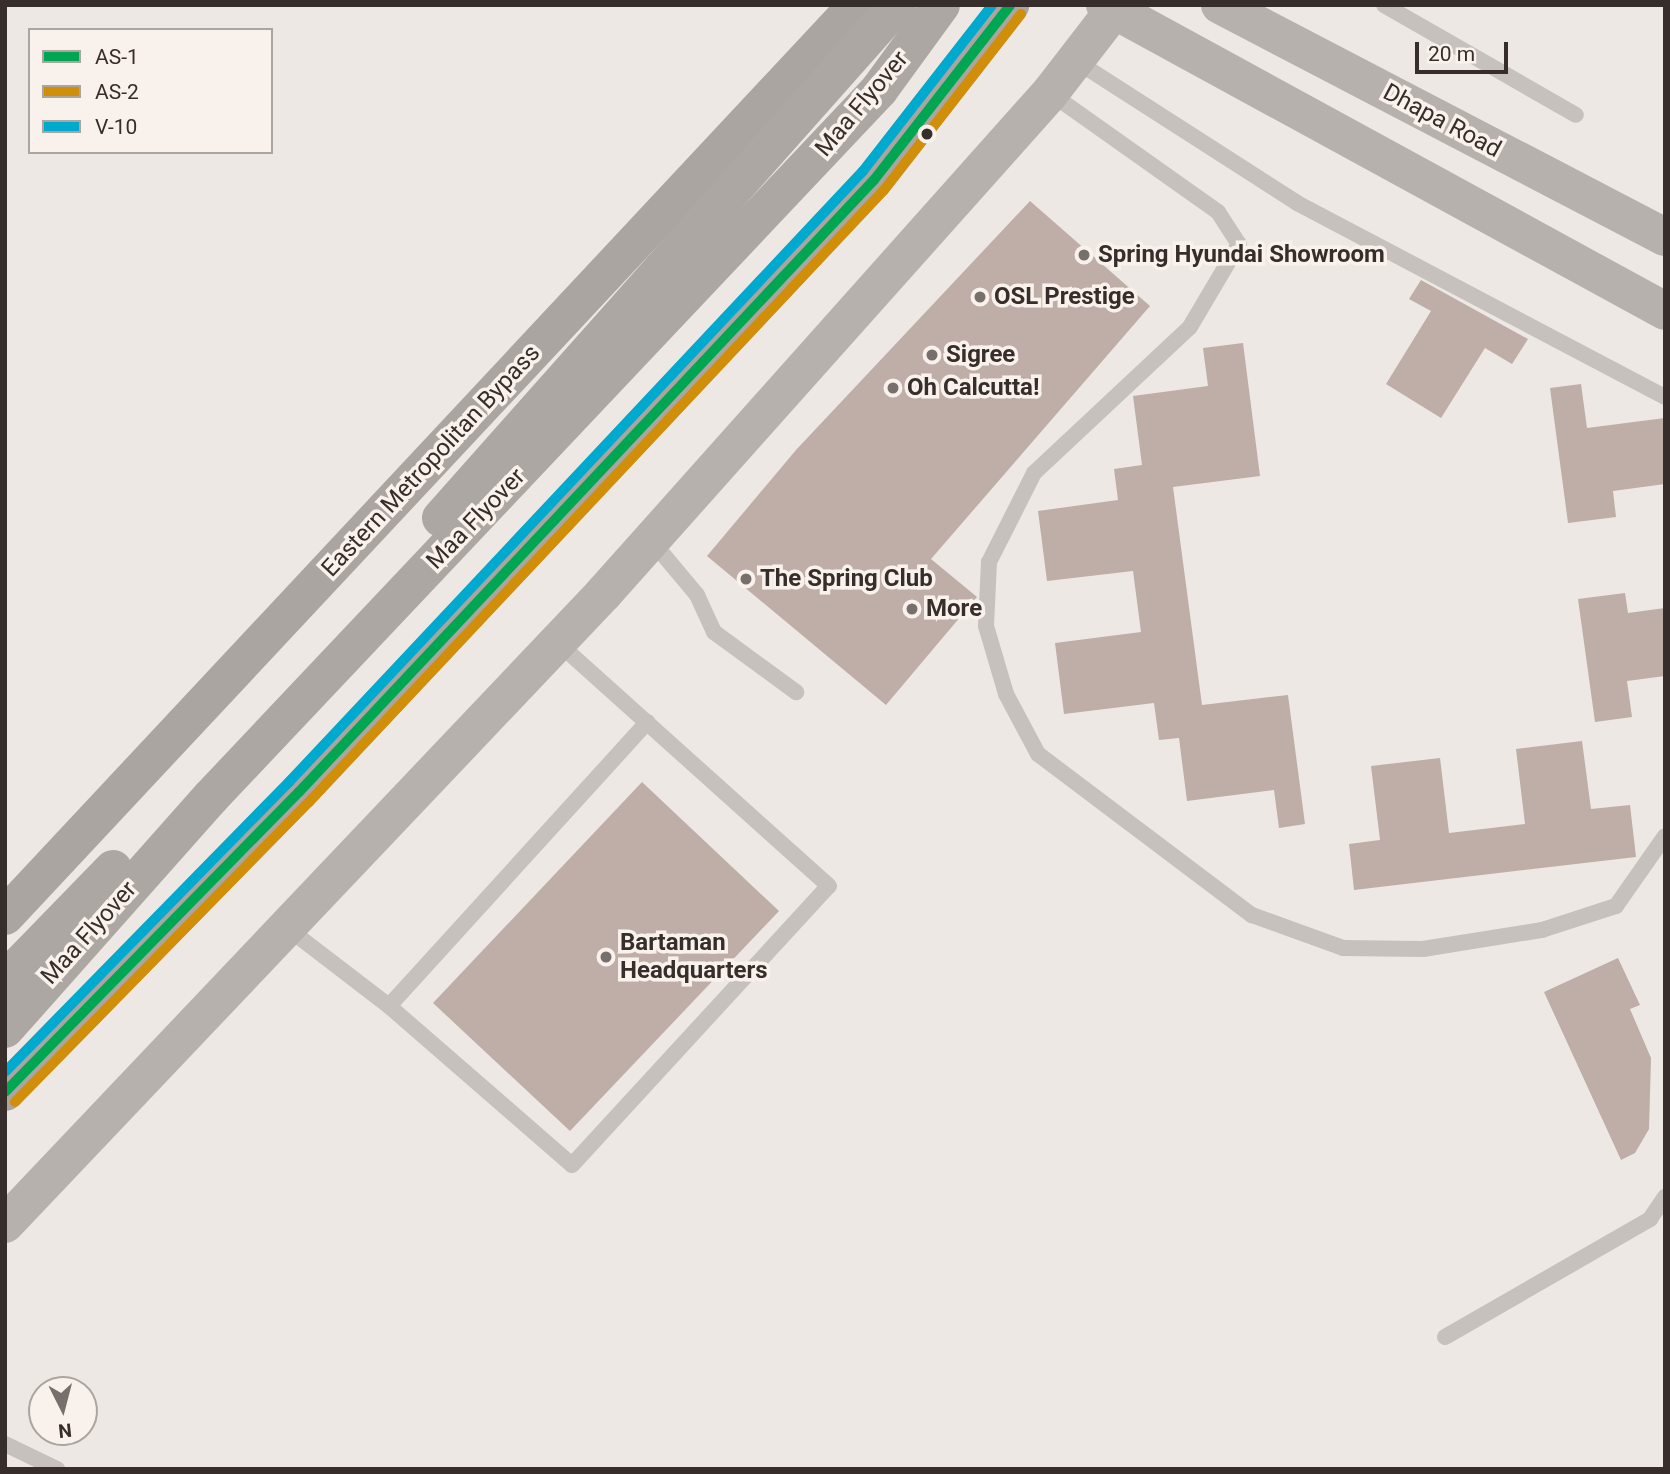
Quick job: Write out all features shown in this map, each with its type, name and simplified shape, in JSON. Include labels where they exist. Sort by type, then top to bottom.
[{"type":"highway","name":"Maa Flyover","points":[[5,980],[194,786],[612,333],[897,5]]},
{"type":"highway","name":"Maa Flyover","points":[[5,1029],[211,797],[657,330],[879,90],[941,5]]},
{"type":"main road","name":"Eastern Metropolitan Bypass","points":[[5,916],[857,5]]},
{"type":"main road","points":[[5,1092],[299,792],[874,180],[1010,5]]},
{"type":"street","name":"Dhapa Road","points":[[1220,5],[1665,237]]},
{"type":"street","points":[[5,1224],[557,642],[650,540],[1050,93],[1076,61],[1112,7],[1665,311]]},
{"type":"lane","points":[[1384,5],[1576,115]]},
{"type":"lane","points":[[1076,61],[1297,203],[1665,397]]},
{"type":"lane","points":[[1050,93],[1218,212],[1240,244],[1190,327],[1034,473],[989,562],[986,626],[1006,694],[1038,754],[1252,915],[1343,948],[1436,947],[1542,930],[1616,906],[1665,836]]},
{"type":"lane","points":[[650,540],[697,595],[714,632],[796,692]]},
{"type":"lane","points":[[286,927],[389,1006],[572,1165],[829,886],[557,642]]},
{"type":"lane","points":[[389,1006],[646,723]]},
{"type":"lane","points":[[1445,1337],[1650,1219],[1665,1197]]},
{"type":"lane","points":[[5,1444],[57,1469]]},
{"type":"building","points":[[1030,201],[1150,306],[931,559],[977,597],[886,705],[707,556],[796,450]]},
{"type":"building","points":[[1421,280],[1528,339],[1512,364],[1485,348],[1441,418],[1386,384],[1431,311],[1409,299]]},
{"type":"building","points":[[1243,343],[1260,476],[1173,487],[1202,705],[1288,695],[1305,824],[1279,828],[1274,790],[1187,801],[1179,738],[1159,740],[1154,703],[1064,714],[1055,643],[1141,632],[1133,571],[1047,581],[1038,511],[1118,500],[1114,469],[1142,465],[1133,396],[1208,386],[1203,348]]},
{"type":"building","points":[[1581,384],[1587,428],[1665,418],[1665,484],[1613,491],[1616,517],[1568,523],[1550,388]]},
{"type":"building","points":[[1625,593],[1628,613],[1665,608],[1665,676],[1627,681],[1632,717],[1595,722],[1578,599]]},
{"type":"building","points":[[1582,741],[1591,809],[1630,805],[1636,857],[1354,890],[1349,844],[1380,840],[1371,766],[1440,758],[1449,833],[1525,824],[1516,749]]},
{"type":"building","name":"Bartaman Headquarters","points":[[642,782],[779,911],[570,1131],[433,1003]]},
{"type":"building","points":[[1618,958],[1640,1005],[1630,1009],[1651,1058],[1649,1129],[1635,1153],[1621,1160],[1544,992]]},
{"type":"transit line","name":"V-10","points":[[5,1072],[289,782],[863,171],[992,5]]},
{"type":"transit line","name":"AS-1","points":[[5,1092],[299,792],[874,180],[1010,5]]},
{"type":"transit line","name":"AS-2","points":[[15,1102],[309,802],[884,190],[1021,14]]},
{"type":"place","name":"Spring Hyundai Showroom","points":[[1084,255]]},
{"type":"place","name":"OSL Prestige","points":[[980,297]]},
{"type":"place","name":"Sigree","points":[[932,355]]},
{"type":"place","name":"Oh Calcutta!","points":[[893,388]]},
{"type":"place","name":"The Spring Club","points":[[746,579]]},
{"type":"place","name":"More","points":[[912,609]]},
{"type":"place","name":"Bartaman Headquarters","points":[[606,957]]}]
